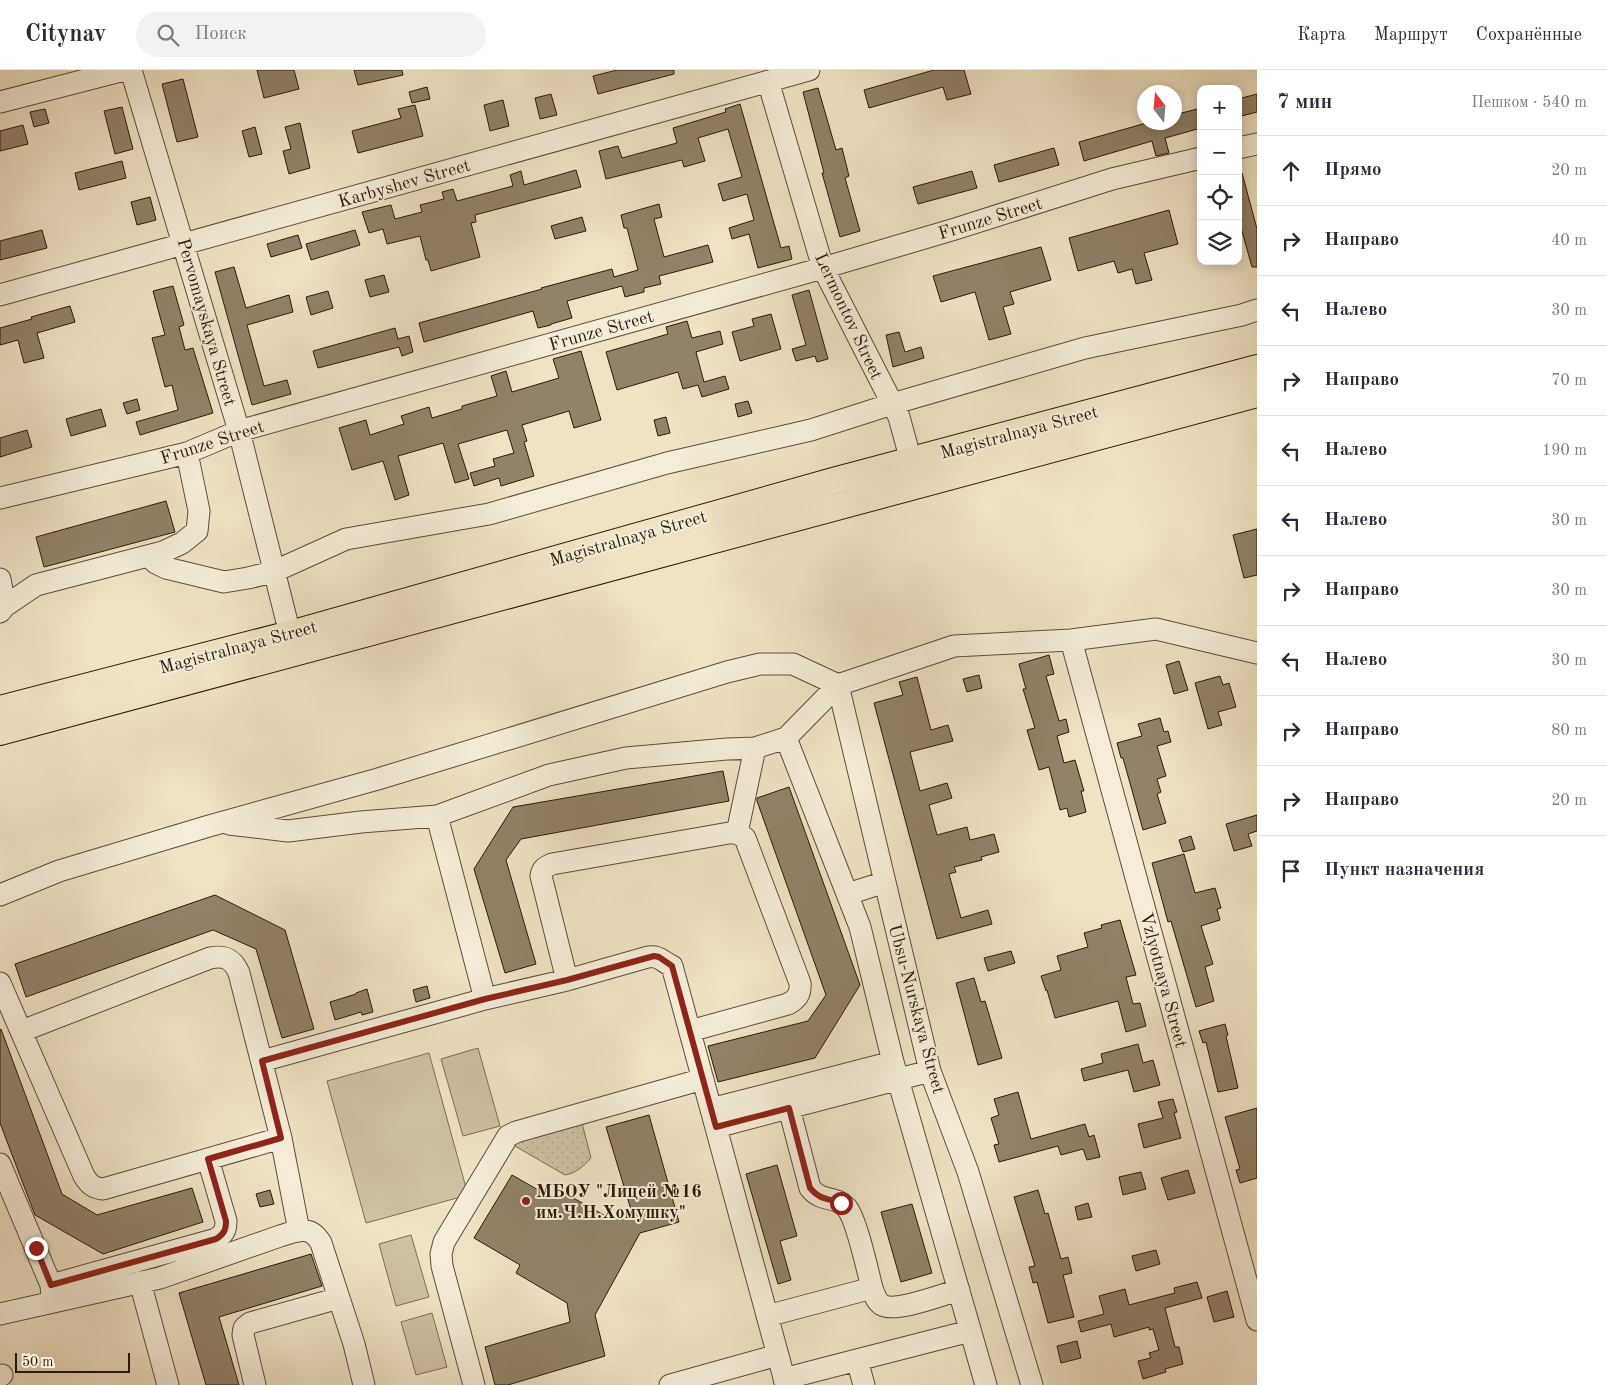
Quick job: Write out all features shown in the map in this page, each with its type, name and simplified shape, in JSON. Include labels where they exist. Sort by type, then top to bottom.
[{"type":"main road","name":"Magistralnaya Street","points":[[0,709],[290,634],[833,480],[911,461],[1257,368]]},
{"type":"main road","name":"Magistralnaya Street","points":[[0,732],[1257,394]]},
{"type":"street","points":[[0,102],[124,70]]},
{"type":"street","name":"Pervomayskaya Street","points":[[131,70],[239,431],[290,634]]},
{"type":"street","name":"Karbyshev Street","points":[[0,295],[807,70]]},
{"type":"street","name":"Lermontov Street","points":[[768,82],[823,268],[899,417],[911,461]]},
{"type":"street","points":[[1242,147],[1257,144]]},
{"type":"street","name":"Frunze Street","points":[[0,498],[187,453],[239,431],[823,268],[955,229],[1112,179],[1197,159]]},
{"type":"street","points":[[148,556],[166,568],[224,582],[248,578],[273,572],[346,539],[489,514],[667,463],[811,430],[892,404],[1086,348],[1242,315],[1257,310]]},
{"type":"street","points":[[3,609],[36,585],[163,552],[182,543],[197,530],[199,512],[187,453]]},
{"type":"street","points":[[0,579],[3,609]]},
{"type":"street","points":[[222,823],[288,831],[361,822],[437,816],[549,775],[626,758],[755,748],[786,738],[838,685],[954,646],[1072,640],[1156,629],[1257,653]]},
{"type":"street","name":"Vzlyotnaya Street","points":[[1072,640],[1257,1320]]},
{"type":"street","points":[[0,896],[59,871],[378,779],[727,672],[760,664],[793,664],[838,685]]},
{"type":"street","name":"Ubsu-Nurskaya Street","points":[[838,685],[930,1071],[968,1172],[1032,1385]]},
{"type":"street","points":[[786,738],[860,927],[896,1071],[986,1385]]},
{"type":"street","points":[[737,833],[755,748]]},
{"type":"street","points":[[437,816],[485,999]]},
{"type":"street","points":[[567,980],[541,876],[542,870],[546,866],[737,833],[745,838],[801,990],[799,996],[788,1004],[690,1031]]},
{"type":"street","points":[[848,894],[885,882]]},
{"type":"street","points":[[22,1031],[210,958],[220,956],[229,958],[239,973],[262,1061],[281,1138],[300,1231]]},
{"type":"street","points":[[262,1061],[485,999],[567,980],[648,957],[659,957],[672,966],[785,1382],[857,1360],[970,1331]]},
{"type":"street","points":[[0,982],[84,1176],[89,1184],[96,1188],[103,1189],[281,1138]]},
{"type":"street","points":[[713,1118],[789,1108],[896,1071]]},
{"type":"street","points":[[713,1118],[896,1071],[930,1071]]},
{"type":"street","points":[[474,1385],[442,1266],[441,1254],[444,1242],[508,1136],[516,1132],[703,1079]]},
{"type":"street","points":[[789,1108],[810,1188],[823,1199],[841,1203],[852,1215],[872,1288],[876,1298],[882,1305],[890,1307],[902,1306],[959,1290]]},
{"type":"street","points":[[0,1314],[52,1293],[216,1239],[223,1235],[226,1221],[208,1159]]},
{"type":"street","points":[[0,1164],[52,1293]]},
{"type":"street","points":[[52,1293],[160,1278],[300,1231],[309,1231],[321,1243],[354,1344],[364,1385]]},
{"type":"street","points":[[140,1282],[168,1385]]},
{"type":"street","points":[[767,1316],[872,1288]]},
{"type":"street","points":[[255,1385],[243,1335],[244,1328],[250,1323],[339,1298]]},
{"type":"street","points":[[670,1385],[778,1355]]},
{"type":"street","points":[[857,1360],[864,1385]]},
{"type":"shaded area","points":[[478,1048],[500,1126],[463,1136],[441,1059]]},
{"type":"shaded area","points":[[429,1053],[468,1195],[366,1223],[327,1081]]},
{"type":"shaded area","points":[[581,1119],[591,1158],[573,1173],[565,1175],[515,1146],[513,1142]]},
{"type":"shaded area","points":[[411,1235],[429,1297],[396,1306],[379,1244]]},
{"type":"shaded area","points":[[432,1313],[447,1367],[416,1375],[401,1322]]},
{"type":"building","points":[[257,70],[294,70],[299,89],[264,98]]},
{"type":"building","points":[[354,70],[402,70],[403,75],[358,85]]},
{"type":"building","points":[[617,70],[674,70],[674,74],[598,94],[593,76]]},
{"type":"building","points":[[934,70],[964,70],[971,94],[947,100],[943,87],[869,108],[864,90]]},
{"type":"building","points":[[183,79],[198,137],[177,142],[162,84]]},
{"type":"building","points":[[427,87],[430,99],[412,103],[409,92]]},
{"type":"building","points":[[818,88],[836,150],[842,148],[849,176],[845,178],[860,231],[840,237],[822,173],[824,173],[803,92]]},
{"type":"building","points":[[551,94],[557,115],[540,119],[535,98]]},
{"type":"building","points":[[1257,94],[1257,112],[1242,116],[1242,98]]},
{"type":"building","points":[[503,100],[509,126],[490,131],[484,105]]},
{"type":"building","points":[[740,104],[781,248],[789,246],[792,259],[758,268],[749,234],[732,239],[729,228],[754,220],[747,194],[723,201],[718,184],[742,177],[728,129],[698,138],[705,161],[684,167],[682,160],[606,179],[599,151],[618,146],[622,158],[677,143],[673,128],[726,112],[725,109]]},
{"type":"building","points":[[415,105],[423,136],[358,153],[352,131],[401,118],[398,109]]},
{"type":"building","points":[[122,107],[133,149],[115,154],[104,111]]},
{"type":"building","points":[[45,109],[49,123],[34,127],[30,112]]},
{"type":"building","points":[[1197,109],[1197,129],[1165,138],[1169,153],[1156,156],[1152,141],[1084,161],[1079,142],[1137,126],[1137,130],[1182,130],[1182,113]]},
{"type":"building","points":[[300,123],[310,168],[289,174],[283,151],[291,149],[285,127]]},
{"type":"building","points":[[23,125],[28,144],[0,151],[0,131]]},
{"type":"building","points":[[255,127],[262,154],[249,157],[242,131]]},
{"type":"building","points":[[1054,148],[1059,165],[999,182],[994,165]]},
{"type":"building","points":[[122,161],[126,178],[79,190],[75,173]]},
{"type":"building","points":[[576,170],[581,187],[475,215],[476,222],[471,223],[480,257],[431,271],[420,236],[387,244],[383,229],[369,233],[362,212],[391,205],[395,219],[422,212],[420,205],[444,199],[442,192],[453,189],[457,201],[513,186],[510,175],[521,171],[524,185]]},
{"type":"building","points":[[972,171],[977,188],[918,204],[913,187]]},
{"type":"building","points":[[1242,173],[1257,229],[1257,267],[1252,267],[1242,231]]},
{"type":"building","points":[[150,197],[156,220],[137,225],[131,202]]},
{"type":"building","points":[[659,204],[662,217],[654,219],[664,257],[708,245],[713,262],[659,276],[661,284],[644,288],[644,292],[625,297],[622,286],[567,301],[572,318],[551,325],[538,328],[533,311],[424,342],[419,323],[612,269],[614,277],[638,270],[627,228],[624,228],[621,215]]},
{"type":"building","points":[[1169,210],[1178,244],[1144,253],[1152,280],[1136,284],[1132,269],[1118,273],[1114,261],[1078,271],[1069,238]]},
{"type":"building","points":[[582,217],[586,231],[555,239],[551,226]]},
{"type":"building","points":[[42,230],[47,248],[0,260],[0,241]]},
{"type":"building","points":[[355,230],[360,245],[311,260],[306,244]]},
{"type":"building","points":[[298,235],[302,248],[271,257],[267,244]]},
{"type":"building","points":[[1041,247],[1051,280],[1010,292],[1014,304],[1003,307],[1011,334],[989,340],[975,292],[941,302],[933,276]]},
{"type":"building","points":[[234,267],[246,308],[289,295],[293,312],[247,325],[264,386],[287,380],[291,394],[252,405],[215,272]]},
{"type":"building","points":[[384,275],[389,292],[370,297],[365,280]]},
{"type":"building","points":[[173,286],[184,325],[179,327],[185,350],[193,348],[213,413],[140,435],[136,422],[178,410],[172,385],[165,387],[152,338],[165,335],[153,291]]},
{"type":"building","points":[[809,290],[828,359],[817,362],[815,356],[796,361],[792,349],[806,345],[792,295]]},
{"type":"building","points":[[328,291],[333,308],[311,315],[306,297]]},
{"type":"building","points":[[70,306],[75,322],[37,333],[44,358],[24,363],[18,340],[0,345],[0,328]]},
{"type":"building","points":[[771,314],[781,349],[740,361],[732,332],[754,326],[752,319]]},
{"type":"building","points":[[687,321],[692,338],[720,331],[723,344],[696,352],[704,382],[725,376],[729,389],[702,397],[698,385],[683,389],[678,372],[617,390],[606,352],[668,334],[666,327]]},
{"type":"building","points":[[395,328],[398,339],[409,336],[413,352],[402,356],[399,347],[318,368],[313,351]]},
{"type":"building","points":[[899,332],[905,352],[921,347],[924,358],[893,367],[886,335]]},
{"type":"building","points":[[581,351],[601,420],[574,428],[569,411],[522,425],[527,441],[524,442],[534,476],[501,486],[499,478],[474,486],[470,473],[495,466],[493,459],[514,453],[507,430],[458,444],[469,479],[455,483],[443,443],[398,456],[409,495],[395,500],[383,461],[352,470],[339,428],[366,420],[370,435],[404,424],[401,416],[429,407],[432,418],[462,409],[462,406],[497,396],[491,376],[506,371],[512,392],[559,378],[553,359]]},
{"type":"building","points":[[137,399],[140,410],[127,414],[123,403]]},
{"type":"building","points":[[748,401],[752,413],[738,417],[735,404]]},
{"type":"building","points":[[101,409],[106,426],[71,436],[66,419]]},
{"type":"building","points":[[666,417],[670,433],[658,436],[654,420]]},
{"type":"building","points":[[27,430],[32,447],[0,457],[0,438]]},
{"type":"building","points":[[166,501],[175,532],[44,567],[36,537]]},
{"type":"building","points":[[1257,529],[1257,575],[1244,578],[1233,535]]},
{"type":"building","points":[[1049,655],[1054,674],[1046,676],[1059,721],[1066,719],[1069,732],[1057,736],[1064,763],[1075,760],[1084,791],[1081,791],[1086,812],[1069,817],[1067,808],[1060,810],[1049,767],[1039,770],[1027,730],[1035,728],[1023,689],[1026,689],[1019,664]]},
{"type":"building","points":[[1179,661],[1188,690],[1174,694],[1166,665]]},
{"type":"building","points":[[979,675],[982,688],[967,692],[963,679]]},
{"type":"building","points":[[1220,676],[1223,685],[1229,683],[1236,707],[1218,712],[1222,725],[1208,729],[1195,683]]},
{"type":"building","points":[[917,677],[931,730],[948,725],[953,741],[910,752],[920,791],[947,783],[952,798],[929,805],[937,835],[967,827],[970,840],[994,834],[999,852],[981,857],[982,860],[954,867],[956,872],[949,874],[961,918],[988,910],[992,924],[937,939],[874,703],[903,695],[899,682]]},
{"type":"building","points":[[1160,718],[1164,732],[1168,731],[1171,742],[1157,746],[1166,776],[1157,779],[1161,792],[1157,794],[1166,823],[1143,830],[1117,743],[1142,736],[1138,724]]},
{"type":"building","points":[[723,771],[729,801],[521,839],[506,860],[536,964],[505,973],[474,869],[513,807]]},
{"type":"building","points":[[789,787],[860,985],[815,1058],[718,1082],[708,1046],[808,1021],[826,995],[757,801],[757,798]]},
{"type":"building","points":[[1257,815],[1257,831],[1248,834],[1252,846],[1234,851],[1226,824]]},
{"type":"building","points":[[1191,836],[1195,849],[1183,852],[1179,840]]},
{"type":"building","points":[[1184,854],[1195,893],[1215,888],[1221,908],[1217,909],[1220,920],[1201,926],[1213,964],[1205,967],[1214,1001],[1196,1007],[1171,921],[1168,922],[1152,863]]},
{"type":"building","points":[[215,895],[285,930],[314,1029],[282,1038],[256,949],[213,930],[26,997],[15,964]]},
{"type":"building","points":[[1120,920],[1136,975],[1126,977],[1133,1004],[1140,1003],[1146,1026],[1126,1032],[1118,1001],[1055,1018],[1041,976],[1061,970],[1057,956],[1088,947],[1084,933],[1102,928],[1101,925]]},
{"type":"building","points":[[1011,951],[1015,963],[988,971],[984,958]]},
{"type":"building","points":[[974,978],[981,1002],[985,1001],[1002,1058],[978,1065],[956,983]]},
{"type":"building","points":[[427,986],[430,998],[416,1002],[413,990]]},
{"type":"building","points":[[367,989],[373,1012],[362,1015],[361,1012],[335,1020],[330,1002]]},
{"type":"building","points":[[1225,1024],[1238,1088],[1218,1092],[1206,1042],[1203,1043],[1199,1031]]},
{"type":"building","points":[[1,1029],[62,1194],[97,1215],[192,1188],[203,1222],[103,1254],[35,1215],[0,1123]]},
{"type":"building","points":[[1138,1044],[1143,1063],[1153,1060],[1160,1085],[1134,1092],[1128,1070],[1084,1081],[1081,1069],[1103,1063],[1101,1054]]},
{"type":"building","points":[[1018,1092],[1031,1139],[1085,1124],[1089,1137],[1094,1135],[1100,1157],[1087,1160],[1083,1149],[1061,1155],[1058,1146],[999,1162],[994,1145],[999,1144],[991,1118],[999,1115],[994,1099]]},
{"type":"building","points":[[1173,1099],[1177,1112],[1174,1113],[1181,1138],[1144,1148],[1138,1124],[1163,1118],[1158,1102]]},
{"type":"building","points":[[1257,1108],[1257,1178],[1240,1183],[1236,1170],[1240,1169],[1225,1117]]},
{"type":"building","points":[[649,1115],[679,1222],[640,1233],[595,1315],[605,1356],[508,1385],[495,1385],[485,1347],[570,1322],[567,1303],[516,1273],[520,1265],[474,1238],[512,1175],[554,1199],[559,1190],[611,1219],[632,1213],[606,1127]]},
{"type":"building","points":[[777,1165],[797,1236],[780,1241],[791,1280],[778,1284],[746,1174]]},
{"type":"building","points":[[1188,1170],[1195,1193],[1168,1200],[1161,1178]]},
{"type":"building","points":[[1141,1172],[1146,1189],[1123,1195],[1119,1177]]},
{"type":"building","points":[[270,1190],[274,1204],[260,1207],[256,1194]]},
{"type":"building","points":[[1038,1190],[1045,1214],[1048,1213],[1061,1259],[1068,1257],[1072,1273],[1063,1275],[1074,1317],[1048,1323],[1037,1282],[1033,1283],[1029,1267],[1035,1266],[1014,1197]]},
{"type":"building","points":[[1088,1203],[1092,1217],[1078,1220],[1075,1207]]},
{"type":"building","points":[[912,1204],[932,1273],[901,1282],[881,1212]]},
{"type":"building","points":[[1156,1250],[1160,1264],[1136,1271],[1132,1256]]},
{"type":"building","points":[[311,1254],[322,1286],[219,1317],[239,1385],[206,1385],[179,1293]]},
{"type":"building","points":[[1197,1282],[1202,1298],[1165,1308],[1175,1347],[1179,1347],[1183,1364],[1165,1369],[1166,1372],[1143,1379],[1138,1361],[1151,1358],[1149,1353],[1159,1350],[1153,1329],[1149,1330],[1149,1327],[1114,1337],[1111,1324],[1081,1332],[1078,1321],[1104,1314],[1099,1296],[1125,1289],[1129,1305],[1175,1293],[1174,1288]]},
{"type":"building","points":[[1227,1291],[1234,1317],[1214,1322],[1207,1297]]},
{"type":"building","points":[[1077,1341],[1081,1358],[1061,1363],[1057,1346]]},
{"type":"place","name":"МБОУ \"Лицей №16 им.Ч.Н.Хомушку\"","points":[[526,1201]]},
{"type":"route","points":[[36,1248],[51,1285],[216,1239],[223,1235],[226,1221],[208,1159],[281,1138],[262,1061],[485,999],[567,980],[654,956],[659,957],[672,966],[716,1127],[789,1108],[810,1188],[823,1199],[841,1203]]}]
